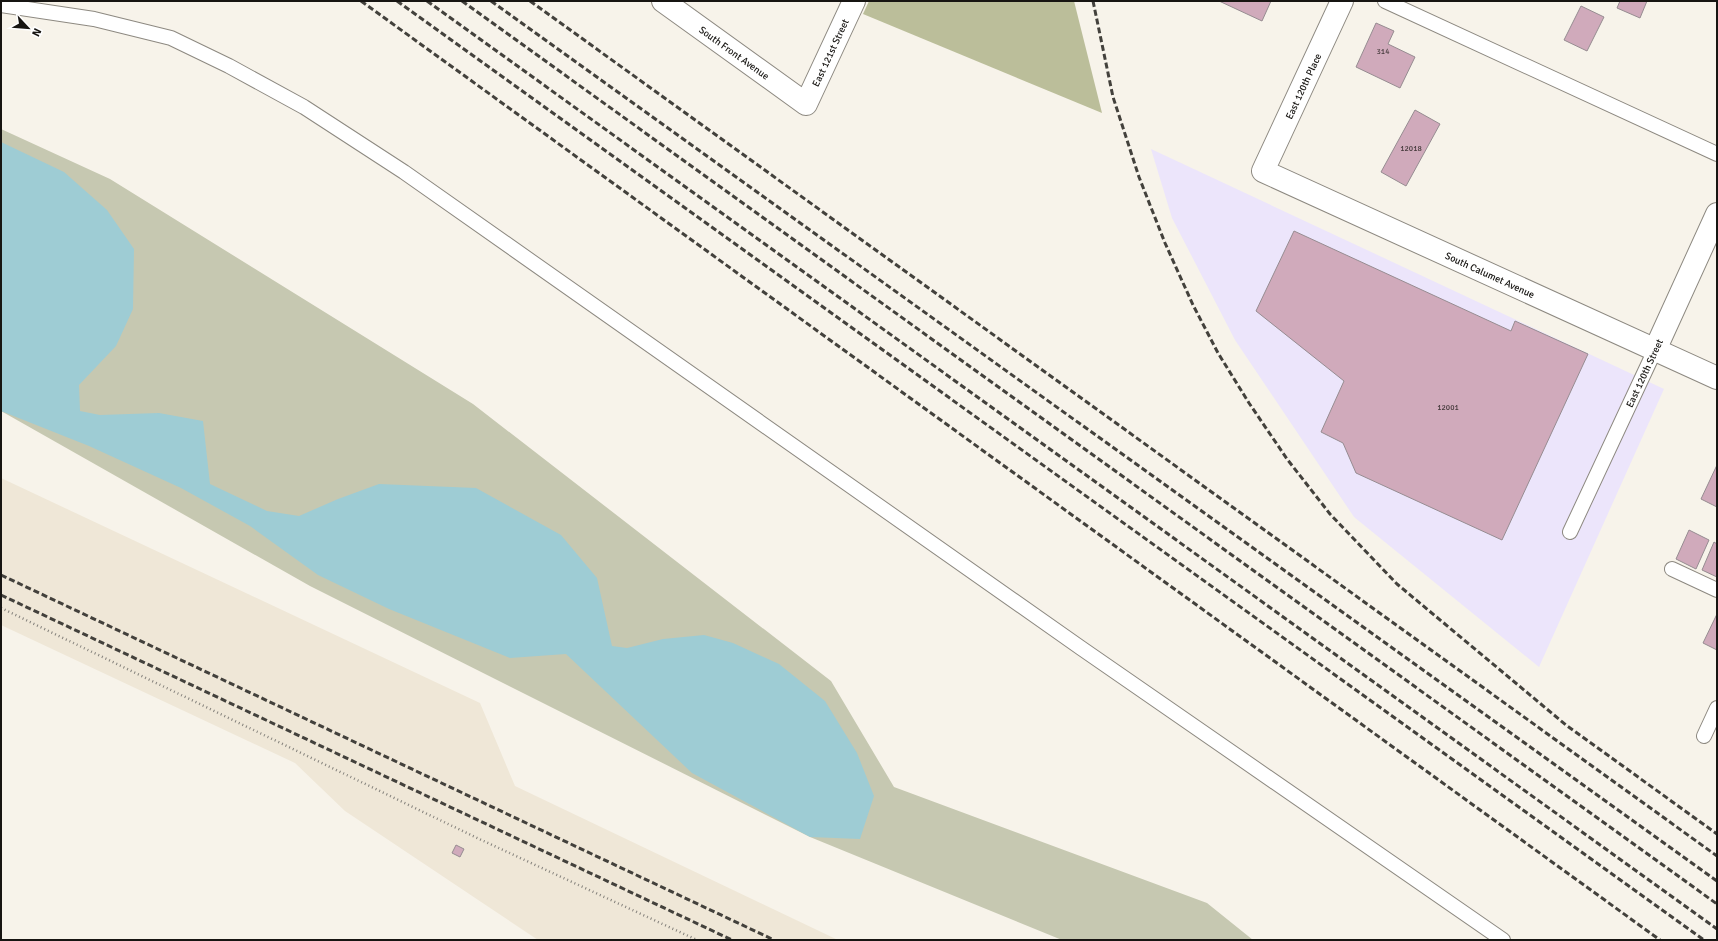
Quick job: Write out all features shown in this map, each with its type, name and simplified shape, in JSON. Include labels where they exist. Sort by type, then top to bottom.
[{"type":"street","name":"South Front Avenue","points":[[663,1],[806,104]]},
{"type":"street","name":"East 121st Street","points":[[806,104],[854,1]]},
{"type":"street","name":"East 120th Place","points":[[1263,171],[1342,1]]},
{"type":"street","name":"South Calumet Avenue","points":[[1263,171],[1717,378]]},
{"type":"street","name":"East 120th Street","points":[[1655,350],[1717,214]]},
{"type":"lane","points":[[1385,1],[1717,154]]},
{"type":"lane","points":[[1,5],[94,19],[171,38],[229,66],[304,107],[404,172],[1081,648],[1503,940]]},
{"type":"lane","name":"East 120th Street","points":[[1570,532],[1655,350]]},
{"type":"lane","points":[[1672,569],[1717,590]]},
{"type":"lane","points":[[1704,736],[1717,708]]},
{"type":"path","points":[[1,608],[476,837],[697,940]]},
{"type":"shaded area","points":[[1151,149],[1664,389],[1539,667],[1354,517],[1235,340],[1172,218]]},
{"type":"shaded area","points":[[1,478],[480,703],[515,786],[838,940],[538,940],[345,811],[295,763],[1,625]]},
{"type":"green space","points":[[869,1],[1074,1],[1102,113],[863,14]]},
{"type":"green space","points":[[1,129],[110,179],[473,404],[831,681],[894,787],[1207,903],[1253,940],[1062,940],[810,837],[310,586],[1,411]]},
{"type":"water","points":[[1,142],[64,172],[107,210],[134,249],[133,309],[116,346],[79,385],[80,411],[100,415],[159,413],[203,421],[210,484],[267,511],[299,516],[338,499],[379,484],[476,488],[561,535],[597,578],[612,646],[627,648],[663,639],[704,635],[733,643],[779,664],[825,701],[857,753],[874,796],[860,839],[810,837],[692,773],[566,654],[510,658],[389,609],[318,575],[250,526],[181,488],[89,446],[1,411]]},
{"type":"building","points":[[1219,1],[1271,1],[1262,21]]},
{"type":"building","points":[[1620,1],[1647,1],[1640,18],[1617,8]]},
{"type":"building","points":[[1581,6],[1604,17],[1587,51],[1564,40]]},
{"type":"building","points":[[1376,23],[1394,31],[1388,44],[1415,57],[1400,88],[1356,67]]},
{"type":"building","points":[[1415,110],[1440,124],[1406,186],[1381,172]]},
{"type":"building","points":[[1294,231],[1511,331],[1515,321],[1588,354],[1502,540],[1356,473],[1343,443],[1321,432],[1344,381],[1256,311]]},
{"type":"building","points":[[1717,465],[1717,507],[1701,499]]},
{"type":"building","points":[[1689,530],[1709,540],[1696,569],[1676,559]]},
{"type":"building","points":[[1714,542],[1717,544],[1717,577],[1702,570]]},
{"type":"building","points":[[1717,614],[1717,650],[1703,643]]},
{"type":"building","points":[[456,845],[464,849],[460,857],[452,853]]},
{"type":"railway","points":[[361,1],[1660,940]]},
{"type":"railway","points":[[397,1],[1704,940]]},
{"type":"railway","points":[[427,1],[1717,929]]},
{"type":"railway","points":[[462,1],[1717,904]]},
{"type":"railway","points":[[491,1],[1717,881]]},
{"type":"railway","points":[[530,1],[1717,856]]},
{"type":"railway","points":[[1093,1],[1113,97],[1139,177],[1165,243],[1193,305],[1218,353],[1249,403],[1287,459],[1330,514],[1397,584],[1566,725],[1717,834]]},
{"type":"railway","points":[[1,575],[774,940]]},
{"type":"railway","points":[[1,595],[732,940]]}]
